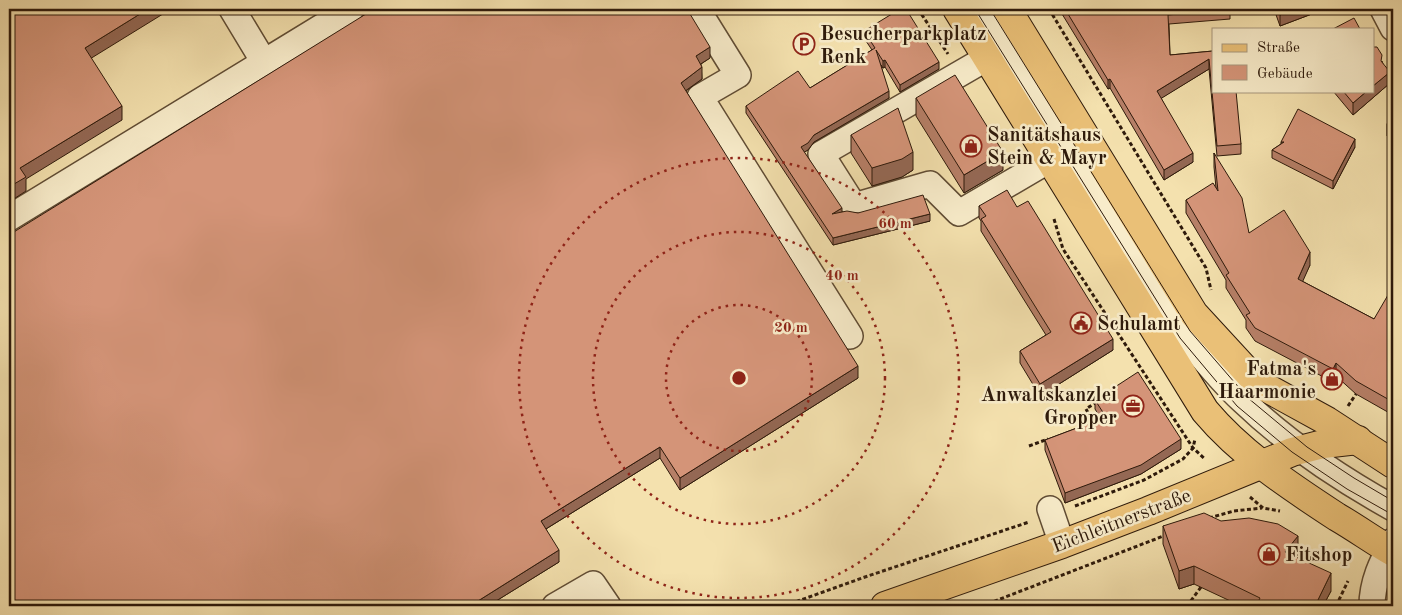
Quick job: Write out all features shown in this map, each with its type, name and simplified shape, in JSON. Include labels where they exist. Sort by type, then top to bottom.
[{"type":"main road","points":[[957,9],[1205,411],[1214,422],[1262,464],[1300,493],[1392,547]]},
{"type":"main road","points":[[1007,9],[1194,314],[1252,377],[1265,387],[1358,440],[1393,464]]},
{"type":"main road","name":"Eichleitnerstraße","points":[[885,606],[1062,544],[1299,449],[1358,440]]},
{"type":"street","points":[[232,9],[264,62]]},
{"type":"street","points":[[9,218],[351,9]]},
{"type":"street","points":[[697,9],[738,75],[700,98],[850,336]]},
{"type":"street","points":[[982,9],[1184,335],[1215,372],[1243,401],[1299,449],[1351,485],[1393,508]]},
{"type":"street","points":[[1383,9],[1393,28]]},
{"type":"street","points":[[986,58],[821,154],[854,206],[930,184],[958,212],[1051,159]]},
{"type":"street","points":[[1051,511],[1062,544]]},
{"type":"street","points":[[1372,606],[1372,593],[1378,572],[1392,547]]},
{"type":"street","points":[[555,606],[593,584],[608,606]]},
{"type":"path","points":[[918,9],[962,73]]},
{"type":"path","points":[[1049,9],[1206,268],[1212,294]]},
{"type":"path","points":[[1053,216],[1063,249],[1168,411],[1193,448],[1228,478]]},
{"type":"path","points":[[1135,376],[1143,370]]},
{"type":"path","points":[[1348,406],[1356,394]]},
{"type":"path","points":[[1084,426],[1093,422],[1086,409],[1102,398]]},
{"type":"path","points":[[1164,414],[1168,411]]},
{"type":"path","points":[[1029,446],[1057,436]]},
{"type":"path","name":"Eichleitnerstraße","points":[[784,606],[1144,480],[1183,459],[1193,448]]},
{"type":"path","name":"Eichleitnerstraße","points":[[1208,519],[1234,511],[1263,508]]},
{"type":"path","name":"Eichleitnerstraße","points":[[982,606],[1172,533]]},
{"type":"path","points":[[1187,606],[1201,587]]},
{"type":"building","points":[[9,9],[148,9],[85,48],[122,106],[20,168],[26,177],[9,187]]},
{"type":"building","points":[[374,9],[687,9],[710,47],[696,56],[702,67],[681,83],[858,366],[680,478],[660,447],[541,521],[559,550],[470,606],[9,606],[9,235]]},
{"type":"building","points":[[900,9],[906,9],[939,62],[900,85],[885,60],[883,61],[876,50],[889,91],[814,135],[808,143],[801,147],[842,208],[832,214],[847,211],[858,213],[923,195],[930,214],[833,238],[746,106],[798,71],[810,88],[875,48],[864,31]]},
{"type":"building","points":[[1065,9],[1111,9],[1114,14],[1124,9],[1230,9],[1168,15],[1170,55],[1212,51],[1212,92],[1209,59],[1157,91],[1193,153],[1164,170],[1110,79],[1108,80]]},
{"type":"building","points":[[1278,9],[1296,9],[1280,15]]},
{"type":"building","points":[[1354,18],[1359,28],[1335,28]]},
{"type":"building","points":[[1374,47],[1377,47],[1382,55],[1381,61],[1390,72],[1374,85]]},
{"type":"building","points":[[955,75],[1003,152],[964,175],[916,98]]},
{"type":"building","points":[[1212,92],[1236,92],[1241,144],[1217,146]]},
{"type":"building","points":[[1344,92],[1366,92],[1353,103]]},
{"type":"building","points":[[898,108],[913,152],[902,159],[872,168],[851,135]]},
{"type":"building","points":[[1298,109],[1355,139],[1333,181],[1272,150],[1284,142],[1281,142]]},
{"type":"building","points":[[1393,116],[1393,128],[1387,124]]},
{"type":"building","points":[[1214,153],[1242,198],[1249,233],[1284,210],[1310,252],[1298,279],[1374,319],[1388,295],[1393,298],[1393,402],[1356,381],[1336,363],[1333,369],[1255,328],[1246,315],[1250,313],[1226,275],[1229,273],[1186,200],[1213,183],[1218,191]]},
{"type":"building","points":[[1007,190],[1017,207],[1028,201],[1113,339],[1040,384],[1020,351],[1051,332],[981,219],[986,216],[979,206]]},
{"type":"building","points":[[1138,372],[1181,439],[1141,465],[1065,493],[1045,440],[1106,417],[1095,400]]},
{"type":"building","points":[[1204,513],[1221,521],[1249,518],[1278,524],[1298,536],[1285,552],[1331,573],[1315,606],[1256,606],[1260,598],[1194,566],[1179,571],[1163,526]]},
{"type":"tram line","points":[[975,9],[1180,338],[1237,406],[1292,452],[1347,489],[1393,515]]},
{"type":"tram line","points":[[990,9],[1190,331],[1248,398],[1307,447],[1393,501]]},
{"type":"place","name":"Besucherparkplatz Renk","points":[[804,44]]},
{"type":"place","name":"Sanitätshaus Stein & Mayr","points":[[971,146]]},
{"type":"place","name":"Schulamt","points":[[1081,323]]},
{"type":"place","name":"Fatma's Haarmonie","points":[[1332,379]]},
{"type":"place","name":"Anwaltskanzlei Gropper","points":[[1133,406]]},
{"type":"place","name":"Fitshop","points":[[1269,554]]}]
